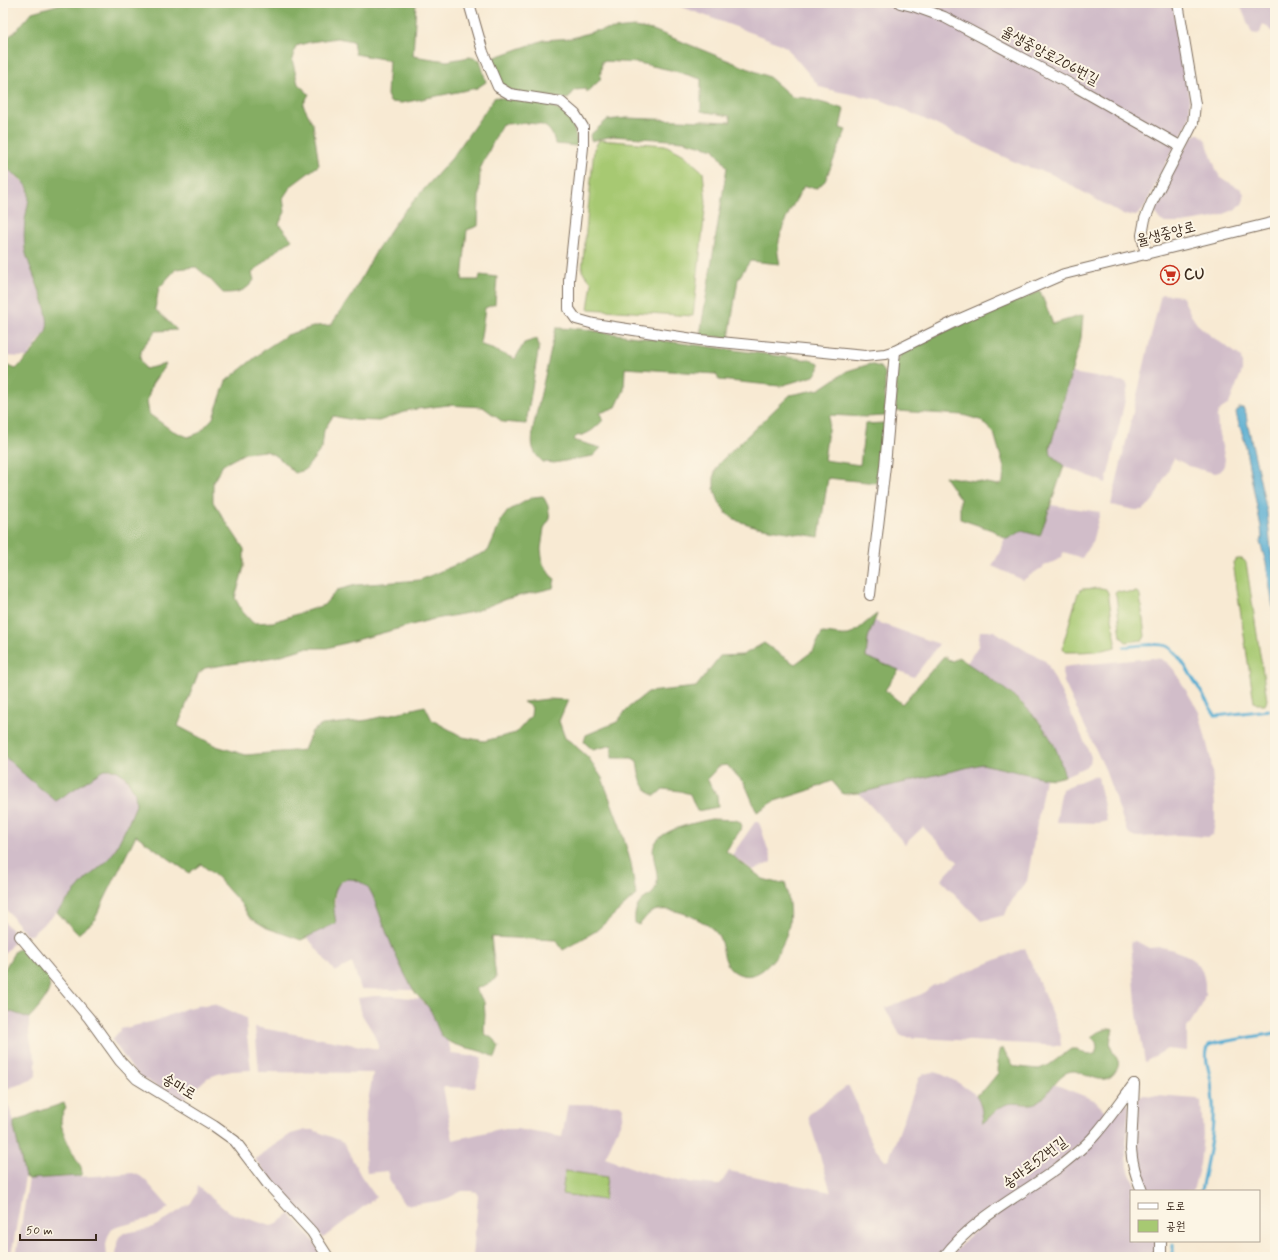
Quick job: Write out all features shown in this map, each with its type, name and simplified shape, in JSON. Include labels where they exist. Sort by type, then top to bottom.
[{"type":"street","name":"율생중앙로","points":[[469,3],[483,52],[498,87],[510,94],[561,102],[575,114],[583,127],[583,147],[568,288],[569,310],[576,319],[594,324],[715,342],[865,356],[885,354],[895,351],[960,319],[1064,274],[1275,222]]},
{"type":"street","name":"율생중앙로206번길","points":[[900,3],[944,17],[1076,87],[1180,146]]},
{"type":"street","points":[[1146,255],[1142,235],[1145,219],[1180,146],[1193,123],[1195,104],[1178,3]]},
{"type":"street","points":[[870,595],[885,466],[895,351]]},
{"type":"street","name":"송마로","points":[[20,936],[89,1018],[120,1061],[137,1079],[236,1141],[267,1183],[312,1232],[328,1257]]},
{"type":"street","name":"송마로52번길","points":[[944,1257],[960,1239],[986,1216],[1036,1184],[1060,1166],[1094,1136],[1134,1084],[1131,1149],[1134,1171],[1142,1190]]},
{"type":"street","points":[[1161,1242],[1161,1257]]},
{"type":"shaded area","points":[[671,3],[1173,3],[1190,103],[1188,122],[1143,210],[1136,216],[1122,214],[1051,174],[1019,164],[905,110],[881,100],[820,87],[786,47]]},
{"type":"shaded area","points":[[1239,3],[1275,3],[1275,33],[1263,24],[1260,33],[1252,33]]},
{"type":"shaded area","points":[[1196,134],[1202,136],[1206,141],[1217,172],[1221,178],[1241,189],[1244,194],[1244,199],[1242,204],[1234,210],[1214,218],[1182,223],[1165,223],[1160,220],[1153,210],[1174,168],[1191,139]]},
{"type":"shaded area","points":[[3,166],[26,184],[28,190],[29,198],[25,221],[25,247],[47,317],[47,327],[44,334],[27,357],[3,356]]},
{"type":"shaded area","points":[[1161,294],[1182,296],[1197,324],[1211,336],[1240,356],[1242,371],[1229,404],[1221,409],[1217,415],[1218,430],[1225,459],[1221,471],[1216,473],[1206,471],[1189,466],[1174,458],[1154,499],[1142,510],[1135,510],[1111,505]]},
{"type":"shaded area","points":[[1071,373],[1126,382],[1128,387],[1106,483],[1064,466],[1051,455],[1050,449]]},
{"type":"shaded area","points":[[1051,505],[1100,512],[1092,542],[1082,558],[1063,552],[1062,558],[1046,565],[1023,580],[992,566],[1000,552],[1005,537],[1007,539],[1022,531],[1040,536]]},
{"type":"shaded area","points":[[874,621],[939,644],[914,677],[866,657],[868,638]]},
{"type":"shaded area","points":[[980,631],[994,631],[1028,652],[1043,659],[1047,663],[1087,747],[1091,757],[1090,763],[1085,767],[1065,776],[1054,744],[1038,720],[1020,701],[967,663],[978,646]]},
{"type":"shaded area","points":[[1152,658],[1161,659],[1168,663],[1174,670],[1199,712],[1211,760],[1215,805],[1213,834],[1208,837],[1179,835],[1139,837],[1132,836],[1127,831],[1104,767],[1064,682],[1062,672],[1064,667]]},
{"type":"shaded area","points":[[3,755],[56,801],[105,769],[118,771],[126,777],[135,793],[136,805],[114,852],[57,912],[31,935],[26,935],[3,905]]},
{"type":"shaded area","points":[[982,764],[1045,778],[1027,881],[1010,903],[1005,915],[981,921],[941,880],[958,862],[923,827],[905,844],[859,793]]},
{"type":"shaded area","points":[[1093,776],[1098,777],[1107,821],[1099,823],[1056,822],[1062,789]]},
{"type":"shaded area","points":[[755,822],[758,822],[760,825],[772,862],[753,870],[732,855]]},
{"type":"shaded area","points":[[346,879],[353,879],[361,882],[368,888],[373,896],[399,961],[413,990],[361,989],[352,963],[335,972],[307,937],[336,923],[334,911],[336,889],[339,884]]},
{"type":"shaded area","points":[[3,920],[12,931],[14,937],[12,944],[3,956]]},
{"type":"shaded area","points":[[1136,941],[1149,948],[1161,947],[1186,955],[1194,960],[1199,966],[1203,973],[1205,983],[1205,995],[1202,1005],[1187,1028],[1187,1051],[1167,1049],[1145,1062],[1137,1014],[1131,942]]},
{"type":"shaded area","points":[[1025,948],[1060,1034],[1061,1046],[904,1037],[900,1035],[885,1008],[922,994],[932,986]]},
{"type":"shaded area","points":[[375,996],[420,999],[429,1008],[442,1036],[447,1041],[452,1054],[478,1056],[482,1058],[475,1088],[443,1087],[453,1140],[500,1129],[517,1129],[562,1137],[568,1104],[620,1105],[623,1108],[622,1119],[605,1158],[647,1173],[678,1181],[717,1185],[721,1183],[729,1171],[831,1192],[808,1116],[812,1111],[846,1087],[849,1087],[858,1106],[867,1134],[873,1145],[885,1160],[889,1159],[919,1078],[924,1074],[933,1072],[941,1074],[957,1082],[976,1095],[979,1099],[982,1111],[983,1123],[1002,1106],[1009,1103],[1029,1105],[1042,1099],[1054,1084],[1094,1100],[1108,1114],[1093,1131],[1055,1166],[940,1257],[473,1257],[478,1196],[477,1192],[462,1191],[439,1201],[410,1205],[405,1204],[402,1201],[390,1181],[387,1171],[367,1173],[365,1155],[366,1113],[373,1073],[259,1072],[255,1027],[378,1049],[378,1043],[374,1034],[362,1015],[358,998]]},
{"type":"shaded area","points":[[213,1004],[246,1018],[251,1070],[232,1071],[207,1078],[182,1101],[141,1077],[131,1067],[112,1040],[121,1029],[158,1020],[187,1008]]},
{"type":"shaded area","points":[[3,1009],[29,1018],[29,1032],[32,1049],[36,1060],[36,1076],[31,1080],[3,1090]]},
{"type":"shaded area","points":[[3,1090],[14,1122],[25,1177],[10,1257],[3,1257]]},
{"type":"shaded area","points":[[1143,1095],[1197,1099],[1201,1102],[1203,1134],[1202,1146],[1200,1164],[1193,1190],[1147,1190],[1135,1155],[1137,1100]]},
{"type":"shaded area","points":[[1127,1102],[1129,1105],[1126,1159],[1130,1174],[1138,1190],[1130,1190],[1130,1242],[1157,1242],[1157,1257],[950,1257],[967,1238],[990,1219],[1030,1193]]},
{"type":"shaded area","points":[[306,1130],[313,1130],[343,1143],[361,1176],[376,1197],[323,1238],[282,1193],[255,1159],[291,1134]]},
{"type":"shaded area","points":[[133,1173],[145,1180],[169,1207],[157,1216],[112,1229],[106,1244],[107,1257],[16,1257],[29,1179]]},
{"type":"shaded area","points":[[197,1186],[227,1211],[271,1226],[277,1224],[290,1214],[309,1235],[324,1257],[116,1257],[119,1237],[124,1233],[149,1229],[159,1224],[191,1203],[196,1194]]},
{"type":"green space","points":[[64,3],[174,5],[194,3],[416,3],[413,56],[447,61],[470,57],[480,60],[486,82],[477,88],[402,103],[390,102],[387,95],[389,60],[355,54],[353,41],[337,38],[310,42],[296,46],[292,59],[298,84],[309,94],[303,105],[313,124],[319,165],[291,186],[283,198],[285,212],[279,224],[292,240],[277,250],[252,273],[254,280],[248,287],[233,293],[223,293],[196,267],[176,269],[159,288],[155,309],[177,330],[156,331],[142,348],[140,358],[145,369],[166,364],[152,384],[147,401],[149,414],[171,430],[188,437],[199,433],[213,418],[226,381],[267,348],[287,335],[316,326],[331,325],[353,293],[378,248],[401,215],[452,158],[495,97],[552,106],[563,113],[572,123],[577,146],[555,144],[551,133],[542,125],[531,123],[502,124],[480,169],[478,226],[467,230],[462,280],[479,280],[480,275],[497,277],[495,304],[485,308],[480,344],[515,359],[524,343],[537,339],[539,346],[526,424],[503,422],[483,407],[448,405],[410,410],[379,421],[353,420],[333,416],[324,430],[322,448],[305,470],[295,473],[278,457],[266,451],[245,453],[223,465],[213,482],[213,502],[244,549],[244,567],[235,598],[242,611],[253,623],[273,622],[324,605],[337,590],[356,585],[420,580],[488,551],[502,519],[508,511],[533,497],[543,496],[548,506],[550,519],[544,528],[541,549],[543,564],[551,576],[555,579],[553,588],[506,599],[473,612],[430,620],[327,648],[305,648],[275,657],[205,668],[198,674],[178,726],[216,746],[246,755],[304,750],[312,731],[322,725],[368,720],[425,706],[432,720],[463,737],[484,741],[516,733],[531,716],[532,707],[523,702],[548,699],[568,700],[559,721],[565,738],[588,757],[602,778],[620,826],[631,863],[636,895],[596,931],[563,950],[556,940],[491,937],[496,978],[490,983],[475,989],[484,1002],[485,1034],[495,1040],[499,1047],[495,1058],[489,1054],[451,1043],[443,1037],[429,1008],[415,992],[401,967],[372,893],[365,885],[353,879],[341,882],[334,894],[334,914],[336,923],[301,940],[267,928],[249,917],[242,905],[217,877],[201,864],[189,873],[136,835],[94,921],[78,934],[57,912],[86,879],[105,863],[114,852],[136,805],[135,793],[126,777],[113,769],[105,769],[56,801],[3,755],[3,364],[16,369],[25,360],[34,350],[45,333],[47,328],[47,320],[43,300],[25,249],[24,228],[29,200],[28,188],[20,179],[3,166],[3,41],[16,31],[32,12]]},
{"type":"green space","points":[[634,27],[653,30],[769,77],[792,97],[806,98],[844,109],[840,128],[846,130],[825,181],[817,188],[804,186],[784,223],[778,250],[780,264],[750,261],[738,279],[729,338],[700,335],[727,167],[714,149],[684,141],[613,136],[591,141],[590,135],[607,120],[627,118],[731,122],[730,116],[701,111],[701,79],[675,71],[639,63],[602,61],[600,80],[587,92],[586,89],[575,90],[568,99],[519,93],[500,86],[490,59],[544,40],[572,38],[595,31]]},
{"type":"green space","points":[[599,140],[665,145],[683,154],[703,172],[706,202],[693,316],[588,309],[592,283],[582,271],[594,149]]},
{"type":"green space","points":[[1040,291],[1053,324],[1083,315],[1081,338],[1050,448],[1051,455],[1064,466],[1040,536],[1022,531],[1007,539],[992,530],[960,519],[960,499],[944,476],[998,485],[1003,482],[1004,468],[994,433],[980,420],[963,415],[896,411],[896,364],[902,352],[918,343]]},
{"type":"green space","points":[[556,328],[581,329],[810,360],[819,363],[819,369],[814,376],[780,386],[719,380],[716,374],[625,368],[624,390],[616,407],[600,413],[603,420],[592,431],[577,436],[573,440],[601,448],[593,456],[554,463],[543,462],[536,454],[533,447],[533,428]]},
{"type":"green space","points":[[870,364],[880,367],[885,374],[885,416],[866,417],[830,415],[824,460],[860,465],[865,424],[884,423],[876,483],[828,478],[819,537],[757,527],[738,521],[727,514],[719,502],[714,489],[714,475],[719,463],[790,395],[820,389],[847,371]]},
{"type":"green space","points":[[1237,559],[1242,559],[1246,562],[1267,700],[1265,704],[1257,704],[1254,702],[1233,562]]},
{"type":"green space","points":[[1082,589],[1106,589],[1108,593],[1116,642],[1115,647],[1097,651],[1066,652],[1063,648],[1064,641],[1078,593]]},
{"type":"green space","points":[[1118,591],[1128,593],[1137,592],[1140,595],[1145,636],[1143,640],[1126,642],[1121,637],[1115,593]]},
{"type":"green space","points":[[877,614],[868,638],[866,657],[899,670],[885,690],[902,704],[944,656],[953,661],[958,657],[1012,695],[1035,717],[1054,745],[1065,776],[1053,779],[1045,778],[982,764],[859,793],[843,794],[832,781],[775,801],[757,812],[745,784],[727,765],[719,766],[707,779],[717,795],[718,807],[697,811],[690,794],[663,789],[655,796],[650,793],[644,786],[637,761],[632,758],[612,758],[612,745],[593,750],[584,742],[586,735],[617,722],[628,708],[648,692],[696,687],[720,656],[743,655],[764,643],[795,664],[813,651],[822,633],[842,635],[851,634]]},
{"type":"green space","points":[[711,819],[736,820],[740,822],[742,826],[726,851],[763,879],[777,883],[785,882],[790,914],[787,933],[772,961],[757,973],[748,976],[739,974],[729,967],[726,962],[718,935],[713,929],[686,914],[676,911],[657,910],[650,913],[639,925],[635,923],[635,915],[639,905],[644,899],[653,893],[657,885],[657,874],[653,850],[657,840],[670,831]]},
{"type":"green space","points":[[19,949],[27,952],[31,956],[46,973],[50,982],[44,999],[29,1018],[3,1009],[3,972],[15,951]]},
{"type":"green space","points":[[1111,1028],[1113,1029],[1110,1045],[1117,1058],[1118,1066],[1112,1075],[1107,1079],[1096,1078],[1073,1071],[1068,1072],[1059,1078],[1046,1095],[1038,1102],[1034,1104],[1012,1103],[1004,1105],[983,1123],[981,1105],[976,1095],[984,1090],[998,1073],[998,1057],[1000,1049],[1003,1049],[1013,1065],[1018,1067],[1039,1069],[1049,1065],[1071,1049],[1077,1049],[1087,1055],[1095,1054],[1097,1047],[1096,1042],[1091,1037],[1098,1032]]},
{"type":"green space","points":[[64,1103],[66,1108],[61,1120],[61,1125],[68,1144],[81,1167],[82,1173],[80,1176],[29,1179],[25,1177],[14,1122]]},
{"type":"green space","points":[[565,1171],[607,1177],[604,1200],[562,1194]]},
{"type":"water","points":[[1239,408],[1243,408],[1246,413],[1267,512],[1271,551],[1275,571],[1275,621],[1266,563],[1260,542],[1262,538],[1261,527],[1246,444],[1236,412]]},
{"type":"waterway","points":[[1124,647],[1157,644],[1167,646],[1178,657],[1216,716],[1268,710]]},
{"type":"waterway","points":[[1201,1190],[1213,1125],[1212,1086],[1206,1058],[1207,1049],[1209,1045],[1216,1043],[1275,1033]]},
{"type":"waterway","points":[[1173,1244],[1173,1257]]},
{"type":"place","name":"CU","points":[[1170,275]]}]
